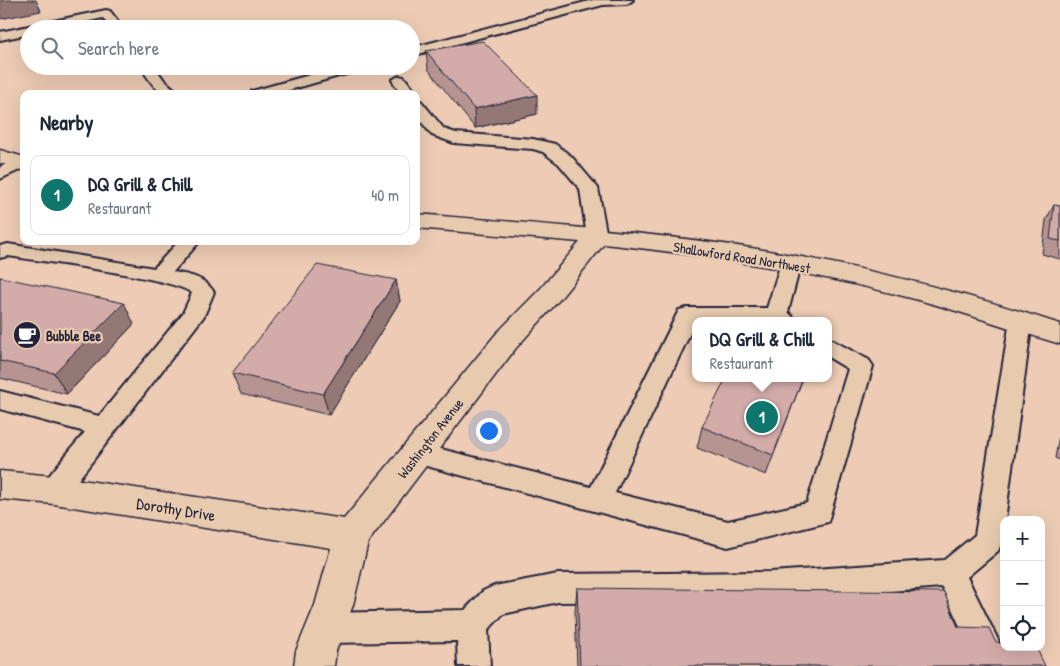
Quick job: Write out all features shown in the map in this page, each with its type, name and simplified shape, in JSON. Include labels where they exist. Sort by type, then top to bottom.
[{"type":"street","points":[[0,156],[20,163]]},
{"type":"street","name":"Shallowford Road Northwest","points":[[420,221],[596,237],[751,256],[791,263],[908,288],[1060,334]]},
{"type":"street","name":"Washington Avenue","points":[[314,666],[316,651],[334,605],[352,536],[506,341],[551,293],[596,237]]},
{"type":"street","name":"Dorothy Drive","points":[[0,485],[54,490],[352,536]]},
{"type":"lane","points":[[420,50],[603,1],[627,0]]},
{"type":"lane","points":[[65,20],[103,9],[111,20]]},
{"type":"lane","points":[[0,36],[20,32]]},
{"type":"lane","points":[[154,75],[168,90]]},
{"type":"lane","points":[[272,90],[326,75]]},
{"type":"lane","points":[[399,80],[406,90]]},
{"type":"lane","points":[[420,109],[438,132],[454,138],[533,144],[549,148],[565,160],[589,188],[596,237]]},
{"type":"lane","points":[[0,174],[20,165]]},
{"type":"lane","points":[[159,275],[186,245]]},
{"type":"lane","points":[[0,252],[8,250],[159,275],[193,282],[202,292],[193,316],[54,490]]},
{"type":"lane","points":[[781,317],[791,263]]},
{"type":"lane","points":[[598,501],[687,315],[750,317]]},
{"type":"lane","points":[[474,666],[472,625],[494,601],[558,588],[771,586],[950,573],[988,542],[1021,321]]},
{"type":"lane","points":[[417,454],[728,534],[818,513],[861,366],[832,348]]},
{"type":"lane","points":[[0,400],[104,427]]},
{"type":"lane","points":[[950,573],[987,650]]},
{"type":"lane","points":[[326,628],[472,625]]},
{"type":"building","points":[[483,41],[537,95],[474,109],[426,51]]},
{"type":"building","points":[[1054,205],[1060,206],[1060,241],[1050,239]]},
{"type":"building","points":[[317,265],[396,280],[323,394],[232,373]]},
{"type":"building","points":[[0,277],[124,303],[54,373],[0,361]]},
{"type":"building","points":[[724,382],[801,382],[773,455],[702,427]]},
{"type":"building","points":[[577,588],[944,592],[958,627],[989,628],[995,641],[1000,643],[1000,651],[1038,651],[1045,666],[580,666]]},
{"type":"place","name":"Bubble Bee","points":[[27,335]]},
{"type":"place","name":"DQ Grill & Chill","points":[[762,417]]}]
